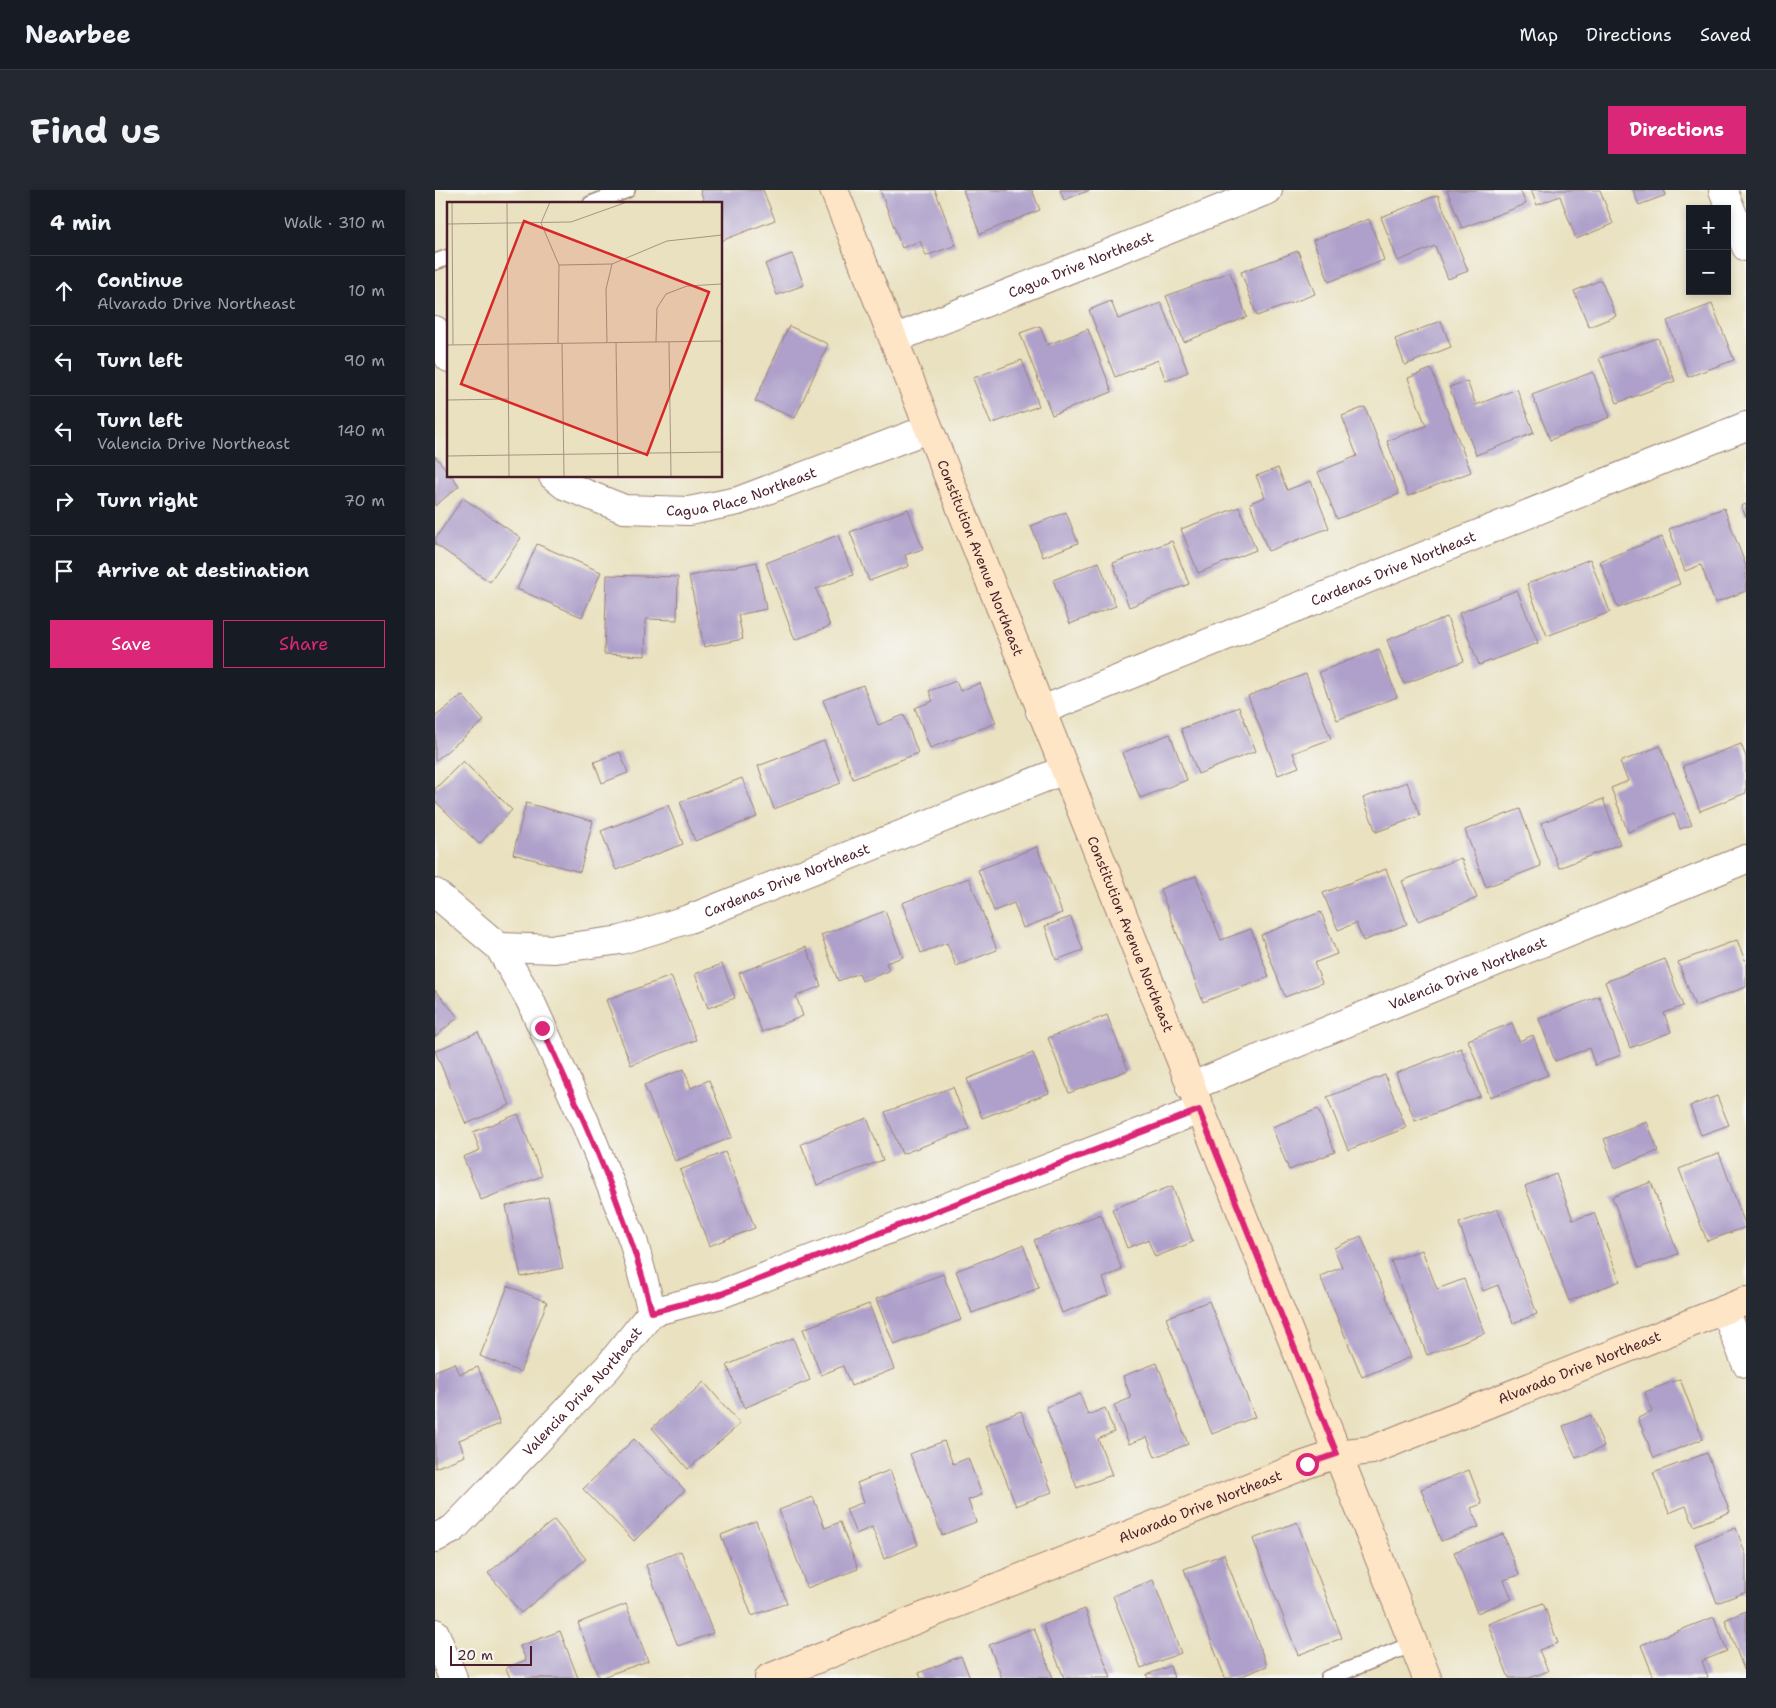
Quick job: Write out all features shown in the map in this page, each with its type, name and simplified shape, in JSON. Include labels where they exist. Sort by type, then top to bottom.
[{"type":"street","name":"Constitution Avenue Northeast","points":[[834,190],[1194,1098],[1427,1678]]},
{"type":"street","name":"Cagua Drive Northeast","points":[[894,339],[1268,190]]},
{"type":"street","points":[[1723,190],[1746,247]]},
{"type":"street","points":[[435,330],[447,354]]},
{"type":"street","name":"Cardenas Drive Northeast","points":[[1040,711],[1746,426]]},
{"type":"street","name":"Cagua Place Northeast","points":[[555,478],[564,485],[624,509],[689,511],[737,502],[929,429]]},
{"type":"street","name":"Cardenas Drive Northeast","points":[[499,946],[555,949],[621,940],[689,919],[1064,770]]},
{"type":"street","name":"Valencia Drive Northeast","points":[[435,1538],[453,1529],[467,1515],[608,1367],[652,1312],[721,1294],[1194,1098],[1746,859]]},
{"type":"street","points":[[435,892],[499,946],[529,1000],[585,1122],[633,1240],[652,1312]]},
{"type":"street","points":[[1736,1306],[1746,1364]]},
{"type":"street","name":"Alvarado Drive Northeast","points":[[769,1678],[1337,1454],[1372,1450],[1736,1306]]},
{"type":"street","points":[[435,1633],[453,1678]]},
{"type":"lane","points":[[596,202],[627,190]]},
{"type":"lane","points":[[435,262],[447,258]]},
{"type":"lane","points":[[1328,1678],[1413,1644]]},
{"type":"building","points":[[700,190],[763,190],[775,220],[723,240],[723,202],[704,202]]},
{"type":"building","points":[[880,190],[935,190],[956,245],[926,256],[920,241],[902,248]]},
{"type":"building","points":[[963,190],[1032,190],[1040,210],[980,234]]},
{"type":"building","points":[[1060,190],[1090,190],[1064,200]]},
{"type":"building","points":[[1447,190],[1520,190],[1526,204],[1462,228]]},
{"type":"building","points":[[1531,190],[1600,190],[1613,224],[1576,239],[1560,196],[1537,205]]},
{"type":"building","points":[[1633,190],[1664,190],[1666,195],[1639,205]]},
{"type":"building","points":[[1438,195],[1468,271],[1448,279],[1435,246],[1398,261],[1381,217]]},
{"type":"building","points":[[1369,219],[1384,260],[1329,282],[1313,240]]},
{"type":"building","points":[[1298,251],[1315,294],[1257,316],[1241,272]]},
{"type":"building","points":[[792,254],[804,285],[777,295],[765,264]]},
{"type":"building","points":[[1230,272],[1247,317],[1184,342],[1166,296]]},
{"type":"building","points":[[1601,280],[1616,316],[1589,327],[1574,291]]},
{"type":"building","points":[[1111,301],[1118,319],[1161,303],[1188,372],[1166,381],[1158,360],[1115,377],[1089,310]]},
{"type":"building","points":[[1712,304],[1734,360],[1688,377],[1667,321]]},
{"type":"building","points":[[1441,321],[1451,347],[1405,365],[1395,339]]},
{"type":"building","points":[[789,326],[828,344],[795,418],[755,401]]},
{"type":"building","points":[[1040,326],[1047,345],[1088,329],[1112,392],[1052,415],[1020,333]]},
{"type":"building","points":[[1658,338],[1675,381],[1617,403],[1599,358]]},
{"type":"building","points":[[1022,360],[1039,406],[991,424],[973,378]]},
{"type":"building","points":[[1431,369],[1471,472],[1408,496],[1387,441],[1426,426],[1408,378]]},
{"type":"building","points":[[1593,372],[1610,417],[1550,440],[1532,395]]},
{"type":"building","points":[[1467,381],[1476,405],[1517,389],[1534,433],[1476,455],[1449,387]]},
{"type":"building","points":[[1365,407],[1399,494],[1337,519],[1318,472],[1357,456],[1342,416]]},
{"type":"building","points":[[435,456],[447,471],[447,478],[453,478],[459,486],[435,506]]},
{"type":"building","points":[[1278,468],[1287,490],[1311,481],[1329,528],[1268,551],[1250,503],[1265,497],[1256,476]]},
{"type":"building","points":[[463,498],[521,538],[490,582],[435,544],[435,539]]},
{"type":"building","points":[[1746,504],[1746,517],[1741,506]]},
{"type":"building","points":[[1239,507],[1256,550],[1198,573],[1181,529]]},
{"type":"building","points":[[1724,508],[1746,566],[1746,591],[1715,603],[1701,565],[1685,571],[1669,529]]},
{"type":"building","points":[[908,509],[923,549],[905,555],[909,566],[869,581],[850,532]]},
{"type":"building","points":[[1066,512],[1078,543],[1043,557],[1031,526]]},
{"type":"building","points":[[838,535],[853,575],[816,589],[830,626],[795,640],[766,563]]},
{"type":"building","points":[[1662,537],[1680,584],[1618,608],[1600,561]]},
{"type":"building","points":[[1172,541],[1189,584],[1129,607],[1113,563]]},
{"type":"building","points":[[537,544],[601,572],[582,617],[517,589]]},
{"type":"building","points":[[1590,559],[1610,612],[1547,636],[1527,584]]},
{"type":"building","points":[[757,562],[766,609],[738,615],[743,639],[704,647],[689,576]]},
{"type":"building","points":[[1099,562],[1116,606],[1070,624],[1053,580]]},
{"type":"building","points":[[607,575],[678,577],[677,620],[646,619],[645,656],[604,654]]},
{"type":"building","points":[[1517,590],[1538,643],[1479,665],[1459,613]]},
{"type":"building","points":[[1447,617],[1464,661],[1404,684],[1387,640]]},
{"type":"building","points":[[1379,649],[1397,697],[1337,720],[1319,672]]},
{"type":"building","points":[[1306,674],[1331,739],[1293,753],[1299,767],[1278,775],[1248,696]]},
{"type":"building","points":[[956,681],[960,691],[980,683],[996,723],[930,748],[915,708],[933,701],[929,691]]},
{"type":"building","points":[[863,685],[878,725],[904,715],[918,753],[853,779],[823,700]]},
{"type":"building","points":[[462,695],[484,721],[435,761],[435,717]]},
{"type":"building","points":[[1239,707],[1256,751],[1198,774],[1181,729]]},
{"type":"building","points":[[1170,734],[1187,780],[1140,798],[1122,753]]},
{"type":"building","points":[[824,741],[841,783],[774,809],[758,766]]},
{"type":"building","points":[[1741,744],[1746,757],[1746,793],[1700,811],[1683,766]]},
{"type":"building","points":[[1660,746],[1692,825],[1680,829],[1674,813],[1628,832],[1611,788],[1628,781],[1620,762]]},
{"type":"building","points":[[620,752],[628,773],[602,783],[594,762]]},
{"type":"building","points":[[463,761],[512,810],[479,844],[435,801],[435,789]]},
{"type":"building","points":[[742,778],[757,817],[695,841],[680,802]]},
{"type":"building","points":[[1407,782],[1420,816],[1376,832],[1363,798]]},
{"type":"building","points":[[1603,799],[1620,844],[1559,868],[1541,823]]},
{"type":"building","points":[[526,803],[593,821],[580,872],[513,854]]},
{"type":"building","points":[[668,805],[683,844],[616,870],[601,831]]},
{"type":"building","points":[[1520,809],[1541,866],[1486,887],[1465,830]]},
{"type":"building","points":[[1037,847],[1062,913],[1023,928],[1014,903],[994,911],[978,870]]},
{"type":"building","points":[[1461,858],[1477,898],[1418,921],[1402,881]]},
{"type":"building","points":[[1386,869],[1407,924],[1363,941],[1356,923],[1338,930],[1323,893]]},
{"type":"building","points":[[1196,876],[1221,940],[1251,929],[1269,977],[1203,1002],[1160,889]]},
{"type":"building","points":[[969,878],[997,950],[956,966],[947,943],[921,953],[902,903]]},
{"type":"building","points":[[885,911],[903,957],[886,963],[889,971],[862,981],[859,973],[838,981],[821,935]]},
{"type":"building","points":[[1321,912],[1337,954],[1314,963],[1322,983],[1285,997],[1261,935]]},
{"type":"building","points":[[1071,917],[1083,950],[1056,960],[1045,926]]},
{"type":"building","points":[[1737,940],[1746,963],[1746,987],[1695,1006],[1678,962]]},
{"type":"building","points":[[806,947],[821,986],[796,996],[803,1016],[762,1032],[739,973]]},
{"type":"building","points":[[1665,959],[1683,1006],[1664,1013],[1671,1032],[1630,1048],[1605,982]]},
{"type":"building","points":[[722,964],[735,998],[708,1008],[695,974]]},
{"type":"building","points":[[671,976],[696,1040],[631,1065],[606,1000]]},
{"type":"building","points":[[435,990],[458,1017],[435,1037]]},
{"type":"building","points":[[1599,996],[1621,1055],[1595,1065],[1589,1048],[1555,1061],[1539,1019]]},
{"type":"building","points":[[1107,1015],[1128,1070],[1069,1093],[1048,1038]]},
{"type":"building","points":[[1512,1023],[1519,1041],[1533,1035],[1548,1075],[1490,1097],[1468,1040]]},
{"type":"building","points":[[478,1032],[510,1105],[466,1124],[435,1051]]},
{"type":"building","points":[[1461,1048],[1480,1096],[1415,1121],[1396,1073]]},
{"type":"building","points":[[1033,1053],[1049,1093],[982,1118],[967,1079]]},
{"type":"building","points":[[684,1069],[691,1088],[709,1080],[732,1137],[675,1161],[644,1085]]},
{"type":"building","points":[[1385,1075],[1406,1128],[1348,1150],[1327,1097]]},
{"type":"building","points":[[953,1087],[969,1129],[902,1154],[885,1112]]},
{"type":"building","points":[[1717,1096],[1729,1125],[1701,1135],[1690,1106]]},
{"type":"building","points":[[1318,1109],[1335,1152],[1289,1170],[1272,1127]]},
{"type":"building","points":[[518,1114],[542,1176],[481,1200],[463,1157],[480,1150],[473,1132]]},
{"type":"building","points":[[867,1118],[883,1160],[817,1185],[801,1144]]},
{"type":"building","points":[[1647,1122],[1658,1151],[1615,1168],[1604,1139]]},
{"type":"building","points":[[725,1152],[755,1228],[709,1246],[680,1170]]},
{"type":"building","points":[[1719,1153],[1746,1227],[1707,1241],[1679,1169]]},
{"type":"building","points":[[1556,1174],[1573,1220],[1594,1213],[1620,1281],[1569,1301],[1525,1186]]},
{"type":"building","points":[[1651,1182],[1678,1254],[1639,1268],[1612,1197]]},
{"type":"building","points":[[1172,1186],[1193,1242],[1155,1257],[1148,1240],[1127,1248],[1112,1209]]},
{"type":"building","points":[[548,1197],[563,1268],[521,1277],[506,1206]]},
{"type":"building","points":[[1498,1209],[1537,1314],[1513,1323],[1498,1285],[1483,1291],[1459,1223]]},
{"type":"building","points":[[1101,1214],[1122,1270],[1103,1278],[1109,1295],[1062,1313],[1034,1240]]},
{"type":"building","points":[[1361,1236],[1411,1357],[1362,1377],[1320,1276],[1342,1267],[1334,1248]]},
{"type":"building","points":[[1023,1245],[1039,1288],[972,1313],[956,1271]]},
{"type":"building","points":[[1422,1250],[1437,1289],[1464,1279],[1485,1333],[1427,1355],[1391,1261]]},
{"type":"building","points":[[943,1274],[961,1320],[894,1345],[876,1299]]},
{"type":"building","points":[[508,1286],[547,1302],[520,1372],[480,1356]]},
{"type":"building","points":[[1209,1301],[1255,1417],[1212,1434],[1166,1318]]},
{"type":"building","points":[[869,1304],[894,1369],[851,1386],[843,1366],[821,1375],[803,1329]]},
{"type":"building","points":[[793,1338],[810,1380],[744,1408],[727,1365]]},
{"type":"building","points":[[455,1363],[460,1374],[478,1367],[500,1424],[459,1440],[465,1456],[435,1468],[435,1371]]},
{"type":"building","points":[[1157,1363],[1188,1444],[1155,1457],[1147,1437],[1129,1444],[1114,1405],[1131,1398],[1123,1376]]},
{"type":"building","points":[[1680,1379],[1703,1439],[1654,1458],[1638,1418],[1652,1412],[1645,1392]]},
{"type":"building","points":[[704,1382],[740,1424],[688,1469],[652,1428]]},
{"type":"building","points":[[1080,1394],[1088,1415],[1105,1408],[1114,1432],[1098,1439],[1112,1475],[1077,1488],[1046,1407]]},
{"type":"building","points":[[1021,1411],[1052,1492],[1016,1506],[985,1425]]},
{"type":"building","points":[[1591,1415],[1604,1447],[1576,1458],[1563,1426]]},
{"type":"building","points":[[634,1439],[685,1490],[634,1541],[583,1489]]},
{"type":"building","points":[[944,1441],[953,1464],[968,1458],[982,1495],[968,1500],[976,1522],[942,1535],[910,1454]]},
{"type":"building","points":[[1707,1453],[1730,1512],[1694,1526],[1686,1506],[1669,1513],[1653,1473]]},
{"type":"building","points":[[890,1470],[918,1545],[884,1559],[872,1527],[856,1534],[846,1509],[864,1502],[857,1483]]},
{"type":"building","points":[[1469,1470],[1482,1504],[1471,1508],[1479,1527],[1441,1541],[1421,1489]]},
{"type":"building","points":[[813,1497],[825,1528],[840,1522],[858,1569],[807,1588],[779,1510]]},
{"type":"building","points":[[554,1520],[586,1559],[521,1613],[488,1573]]},
{"type":"building","points":[[756,1521],[787,1603],[752,1616],[721,1535]]},
{"type":"building","points":[[1297,1522],[1342,1638],[1298,1655],[1253,1539]]},
{"type":"building","points":[[1736,1528],[1746,1555],[1746,1592],[1717,1603],[1695,1544]]},
{"type":"building","points":[[1503,1534],[1519,1575],[1504,1580],[1512,1599],[1477,1613],[1454,1552]]},
{"type":"building","points":[[681,1551],[713,1633],[678,1646],[646,1565]]},
{"type":"building","points":[[1224,1554],[1267,1666],[1237,1678],[1225,1678],[1184,1569]]},
{"type":"building","points":[[1153,1580],[1181,1653],[1141,1668],[1113,1596]]},
{"type":"building","points":[[1543,1603],[1558,1643],[1539,1650],[1548,1671],[1529,1678],[1509,1678],[1488,1624]]},
{"type":"building","points":[[626,1604],[648,1661],[599,1678],[578,1623]]},
{"type":"building","points":[[1085,1609],[1111,1678],[1064,1678],[1043,1625]]},
{"type":"building","points":[[1746,1611],[1746,1675],[1725,1620]]},
{"type":"building","points":[[1714,1617],[1727,1651],[1702,1661],[1708,1678],[1654,1678],[1641,1645]]},
{"type":"building","points":[[1034,1628],[1053,1678],[1002,1678],[989,1645]]},
{"type":"building","points":[[560,1631],[578,1678],[510,1678],[506,1668],[526,1660],[520,1646]]},
{"type":"building","points":[[961,1656],[970,1678],[921,1678],[919,1673]]},
{"type":"building","points":[[1170,1666],[1174,1678],[1148,1678],[1146,1675]]},
{"type":"route","points":[[542,1028],[585,1122],[633,1240],[652,1312],[721,1294],[1199,1110],[1337,1454],[1307,1464]]}]
